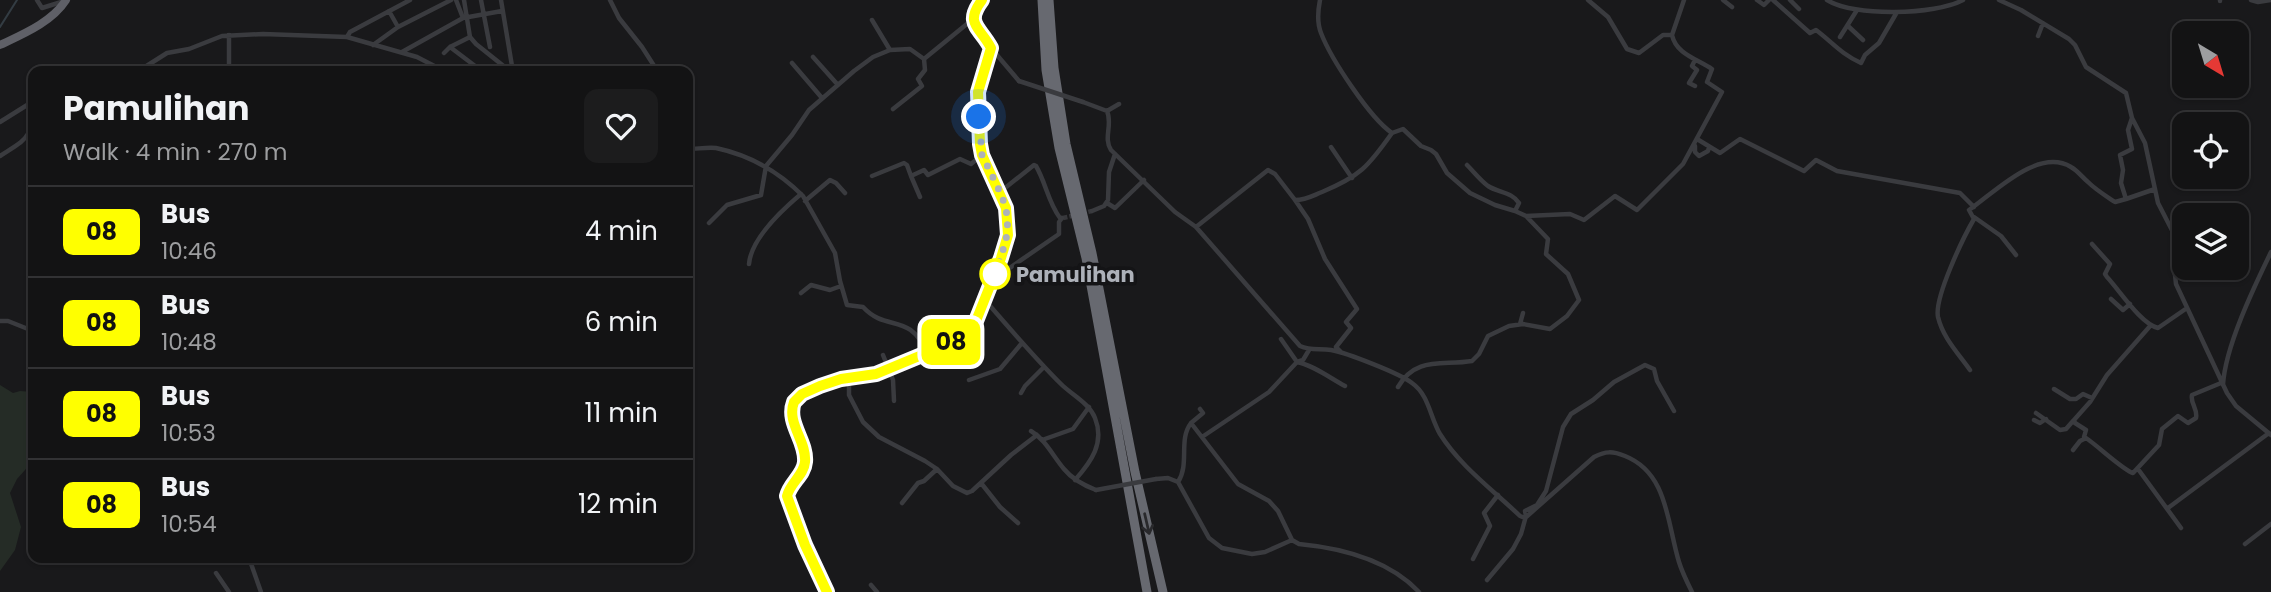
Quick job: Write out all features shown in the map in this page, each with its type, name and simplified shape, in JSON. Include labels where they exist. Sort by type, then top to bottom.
[{"type":"highway","points":[[0,45],[50,18],[66,0]]},
{"type":"highway","points":[[1042,0],[1046,70],[1059,148],[1086,258],[1147,592]]},
{"type":"highway","points":[[1049,0],[1054,68],[1066,145],[1092,253],[1135,472],[1163,592]]},
{"type":"main road","points":[[827,592],[805,545],[787,496],[805,462],[791,410],[796,399],[809,390],[849,377],[870,376],[958,340],[976,321],[1008,235],[1007,213],[982,155],[978,96],[991,48],[973,19],[982,0]]},
{"type":"street","points":[[37,0],[41,8],[45,9],[66,0]]},
{"type":"street","points":[[347,37],[350,32],[410,0]]},
{"type":"street","points":[[373,46],[398,27],[453,0],[466,18]]},
{"type":"street","points":[[464,0],[470,37],[505,66]]},
{"type":"street","points":[[481,0],[490,47]]},
{"type":"street","points":[[501,0],[511,66]]},
{"type":"street","points":[[610,0],[619,18],[654,66]]},
{"type":"street","points":[[1320,0],[1318,14],[1321,32],[1339,67],[1381,125],[1392,133]]},
{"type":"street","points":[[1588,0],[1608,17],[1622,44],[1633,52],[1639,53],[1663,35],[1672,35]]},
{"type":"street","points":[[1526,216],[1568,214],[1584,220],[1617,196],[1637,210],[1683,164],[1723,92],[1707,82],[1712,69],[1678,50],[1672,35],[1684,0]]},
{"type":"street","points":[[1723,0],[1731,4]]},
{"type":"street","points":[[1757,0],[1764,5],[1771,0],[1810,33],[1816,30],[1831,45],[1861,63],[1865,55],[1879,43],[1897,12]]},
{"type":"street","points":[[1790,0],[1799,9]]},
{"type":"street","points":[[1827,0],[1857,10],[1897,12],[1926,10],[1963,0]]},
{"type":"street","points":[[1999,0],[2072,41],[2087,68],[2126,92],[2133,118],[2146,143],[2161,210],[2176,238],[2178,251],[2174,275],[2187,308],[2222,384],[2236,406],[2270,434],[2168,508]]},
{"type":"street","points":[[2251,0],[2271,0]]},
{"type":"street","points":[[1840,37],[1857,10]]},
{"type":"street","points":[[389,11],[398,27]]},
{"type":"street","points":[[401,53],[466,18],[502,11]]},
{"type":"street","points":[[924,59],[973,19]]},
{"type":"street","points":[[872,20],[890,50]]},
{"type":"street","points":[[2038,36],[2043,23]]},
{"type":"street","points":[[1848,26],[1863,40]]},
{"type":"street","points":[[229,35],[229,66]]},
{"type":"street","points":[[146,66],[167,53],[179,52],[229,35],[347,37],[417,57],[434,66]]},
{"type":"street","points":[[444,53],[470,37]]},
{"type":"street","points":[[450,47],[474,66]]},
{"type":"street","points":[[991,48],[1019,81],[1107,111],[1110,118],[1108,147],[1175,212],[1195,227],[1270,309],[1292,338],[1309,350],[1341,353],[1403,378],[1419,388],[1440,433],[1456,453],[1525,518]]},
{"type":"street","points":[[709,223],[727,205],[761,195],[766,166],[810,110],[853,71],[873,57],[890,50],[911,49],[924,59],[925,70],[918,79],[922,86],[892,109]]},
{"type":"street","points":[[813,57],[838,85]]},
{"type":"street","points":[[1695,60],[1692,66],[1697,70],[1689,83],[1695,86]]},
{"type":"street","points":[[792,63],[822,98]]},
{"type":"street","points":[[0,122],[28,104]]},
{"type":"street","points":[[1107,111],[1119,104]]},
{"type":"street","points":[[2126,199],[2121,183],[2123,170],[2120,155],[2132,149],[2129,130],[2133,118]]},
{"type":"street","points":[[1295,200],[1311,197],[1352,178],[1364,170],[1392,133],[1403,129],[1421,146],[1436,154],[1447,173],[1470,193],[1526,216],[1548,239],[1546,254],[1568,274],[1579,300],[1567,316],[1550,329],[1520,324],[1488,336],[1479,354],[1472,361],[1421,365],[1412,369],[1398,387]]},
{"type":"street","points":[[0,156],[28,137]]},
{"type":"street","points":[[1696,141],[1720,153],[1740,139],[1804,171],[1816,160],[1837,171],[1960,193],[1974,207]]},
{"type":"street","points":[[1696,141],[1695,152],[1699,156],[1708,151],[1709,147]]},
{"type":"street","points":[[1331,147],[1352,178]]},
{"type":"street","points":[[693,149],[713,148],[766,166],[801,194],[835,253],[847,305],[863,307],[891,323],[906,325],[914,331],[927,353]]},
{"type":"street","points":[[1092,211],[1107,203],[1110,167],[1115,154]]},
{"type":"street","points":[[911,176],[924,170],[929,175],[960,159],[971,164],[982,155]]},
{"type":"street","points":[[2016,255],[2001,236],[1969,212],[2009,178],[2053,162],[2070,167],[2115,202],[2155,189]]},
{"type":"street","points":[[872,176],[904,163],[920,197]]},
{"type":"street","points":[[1468,164],[1486,184],[1515,197],[1519,203],[1515,211]]},
{"type":"street","points":[[993,280],[1059,234],[1061,218],[1047,195],[1044,179],[1037,166],[1000,192]]},
{"type":"street","points":[[1195,227],[1268,170],[1275,174],[1308,219],[1325,259],[1357,309],[1346,322],[1351,328],[1336,347],[1341,353]]},
{"type":"street","points":[[805,201],[830,180],[845,193]]},
{"type":"street","points":[[1107,203],[1115,208],[1144,180]]},
{"type":"street","points":[[749,264],[754,244],[801,194]]},
{"type":"street","points":[[1970,370],[1947,339],[1937,315],[1941,295],[1973,216]]},
{"type":"street","points":[[2092,244],[2109,262],[2110,266],[2105,274],[2151,326],[2158,328],[2187,308]]},
{"type":"street","points":[[2222,384],[2229,352],[2258,277],[2271,252]]},
{"type":"street","points":[[801,293],[811,285],[831,290],[841,286]]},
{"type":"street","points":[[2111,299],[2123,310],[2130,304]]},
{"type":"street","points":[[985,300],[1044,367],[1070,394],[1088,407],[1095,419],[1097,450],[1088,466],[1075,480]]},
{"type":"street","points":[[1520,324],[1523,313]]},
{"type":"street","points":[[0,321],[8,321],[28,329]]},
{"type":"street","points":[[2036,413],[2062,430],[2073,421],[2107,375],[2151,326]]},
{"type":"street","points":[[1281,339],[1297,362],[1309,364],[1345,386]]},
{"type":"street","points":[[969,380],[1000,369],[1022,343]]},
{"type":"street","points":[[1202,437],[1269,392],[1297,362],[1303,360],[1309,350]]},
{"type":"street","points":[[883,355],[895,386],[894,401]]},
{"type":"street","points":[[1487,580],[1513,549],[1525,518],[1525,511],[1537,505],[1546,491],[1567,420],[1574,411],[1640,366],[1649,365],[1654,369],[1657,381],[1674,411]]},
{"type":"street","points":[[1021,393],[1044,367]]},
{"type":"street","points":[[849,377],[849,395],[863,422],[880,437],[937,469],[953,486],[967,493],[1037,435]]},
{"type":"street","points":[[2084,437],[2108,453],[2130,473],[2138,469],[2159,445],[2161,430],[2168,423],[2178,416],[2188,423],[2196,418],[2197,409],[2192,395],[2222,384]]},
{"type":"street","points":[[2054,389],[2070,399],[2076,399],[2083,394],[2092,398]]},
{"type":"street","points":[[1042,440],[1073,429],[1088,407]]},
{"type":"street","points":[[1178,482],[1183,469],[1185,435],[1191,423],[1203,413],[1200,409]]},
{"type":"street","points":[[2034,420],[2039,423],[2046,419]]},
{"type":"street","points":[[2073,421],[2086,430],[2084,437],[2073,450]]},
{"type":"street","points":[[1191,423],[1238,484],[1269,501],[1278,511],[1292,540],[1383,564],[1405,578],[1419,592]]},
{"type":"street","points":[[1031,431],[1042,440],[1065,471],[1075,480],[1096,490],[1156,479],[1168,478],[1178,482],[1209,538],[1222,548],[1252,554],[1265,552],[1292,540]]},
{"type":"street","points":[[1525,518],[1594,457],[1612,451],[1637,461],[1658,485],[1668,510],[1679,565],[1692,592]]},
{"type":"street","points":[[902,503],[918,483],[937,469]]},
{"type":"street","points":[[2138,469],[2181,528]]},
{"type":"street","points":[[981,483],[1000,507],[1018,523]]},
{"type":"street","points":[[1473,559],[1490,526],[1484,513],[1498,495]]},
{"type":"street","points":[[2245,544],[2271,524]]},
{"type":"street","points":[[251,563],[261,592]]},
{"type":"street","points":[[216,573],[229,592]]},
{"type":"street","points":[[871,585],[877,592]]},
{"type":"shaded area","points":[[0,385],[13,393],[28,392],[28,467],[17,479],[10,493],[21,527],[15,550],[0,571]]},
{"type":"waterway","points":[[0,27],[17,0]]},
{"type":"tunnel","points":[[1063,218],[1092,211]]},
{"type":"bus line","name":"08","points":[[827,592],[805,545],[787,496],[805,462],[791,410],[794,402],[809,390],[849,377],[876,374],[958,340],[967,333],[979,316],[1008,235],[1006,208],[982,155],[980,144],[978,92],[991,48],[976,28],[973,19],[982,0]]},
{"type":"place","name":"Pamulihan","points":[[995,274]]},
{"type":"route","points":[[979,117],[982,155],[1002,196],[1008,218],[1008,235],[995,274]]}]
